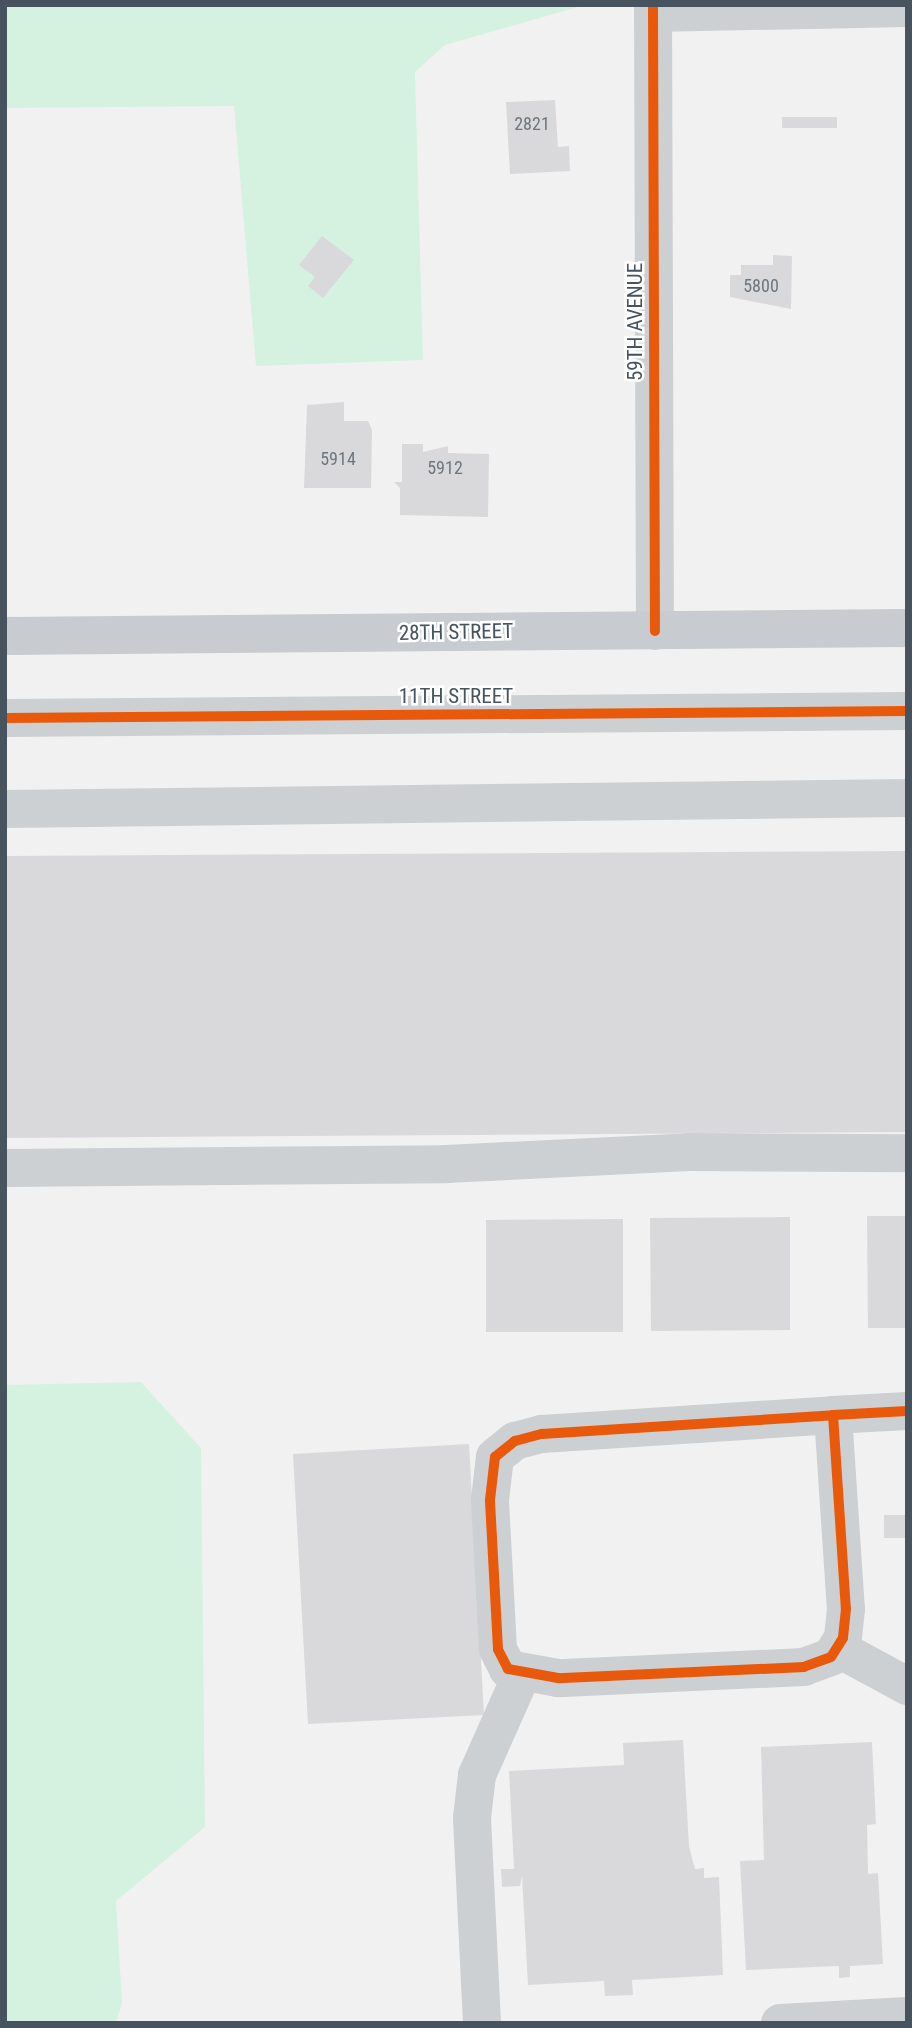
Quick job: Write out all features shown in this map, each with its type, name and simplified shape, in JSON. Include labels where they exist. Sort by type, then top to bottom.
[{"type":"main road","name":"28TH STREET","points":[[5,636],[907,628]]},
{"type":"street","points":[[653,9],[907,8]]},
{"type":"street","name":"59TH AVENUE","points":[[653,9],[655,631]]},
{"type":"street","name":"11TH STREET","points":[[5,718],[907,711]]},
{"type":"street","points":[[5,809],[907,798]]},
{"type":"street","points":[[5,1168],[446,1164],[690,1152],[907,1153]]},
{"type":"street","points":[[833,1415],[846,1609],[837,1648],[831,1657],[804,1667],[558,1678],[522,1674],[508,1669],[498,1649],[490,1500],[495,1457],[515,1441],[542,1434],[833,1415],[907,1411]]},
{"type":"street","points":[[837,1648],[907,1686]]},
{"type":"street","points":[[482,2023],[472,1818],[477,1775],[522,1674]]},
{"type":"street","points":[[780,2023],[907,2016]]},
{"type":"green space","points":[[5,5],[585,5],[445,45],[415,72],[423,360],[256,366],[234,106],[5,108]]},
{"type":"green space","points":[[141,1382],[201,1448],[205,1827],[116,1901],[122,2003],[116,2023],[5,2023],[5,1385]]},
{"type":"building","points":[[555,100],[558,147],[569,146],[570,171],[510,174],[506,102]]},
{"type":"building","points":[[782,117],[837,117],[837,128],[782,128]]},
{"type":"building","points":[[322,236],[354,260],[323,298],[308,286],[315,277],[299,265]]},
{"type":"building","points":[[773,255],[792,256],[791,309],[730,297],[730,275],[741,275],[741,265],[773,265]]},
{"type":"building","points":[[344,402],[344,421],[368,421],[372,430],[371,488],[304,488],[307,405]]},
{"type":"building","points":[[402,444],[423,444],[423,452],[448,446],[448,453],[489,454],[488,517],[400,515],[400,488],[394,482],[402,482]]},
{"type":"building","points":[[907,851],[907,1132],[5,1138],[5,856]]},
{"type":"building","points":[[867,1216],[907,1216],[907,1328],[868,1328]]},
{"type":"building","points":[[790,1217],[790,1330],[651,1331],[650,1218]]},
{"type":"building","points":[[623,1219],[623,1332],[486,1332],[486,1220]]},
{"type":"building","points":[[469,1444],[484,1715],[308,1724],[293,1454]]},
{"type":"building","points":[[884,1515],[907,1515],[907,1538],[884,1538]]},
{"type":"building","points":[[683,1740],[689,1847],[695,1869],[704,1868],[704,1878],[719,1877],[723,1975],[632,1980],[633,1995],[605,1996],[604,1981],[528,1985],[522,1876],[520,1886],[502,1887],[501,1869],[514,1869],[509,1771],[624,1765],[623,1743]]},
{"type":"building","points":[[872,1742],[876,1824],[867,1825],[868,1874],[878,1873],[883,1964],[850,1966],[850,1977],[839,1978],[839,1966],[746,1970],[740,1861],[764,1860],[761,1747]]},
{"type":"cycle path","points":[[653,5],[655,631]]},
{"type":"cycle path","points":[[5,718],[907,711]]},
{"type":"cycle path","points":[[833,1415],[846,1609],[843,1638],[831,1657],[804,1667],[558,1678],[508,1669],[498,1649],[490,1500],[495,1457],[515,1441],[542,1434],[833,1415],[907,1411]]}]
